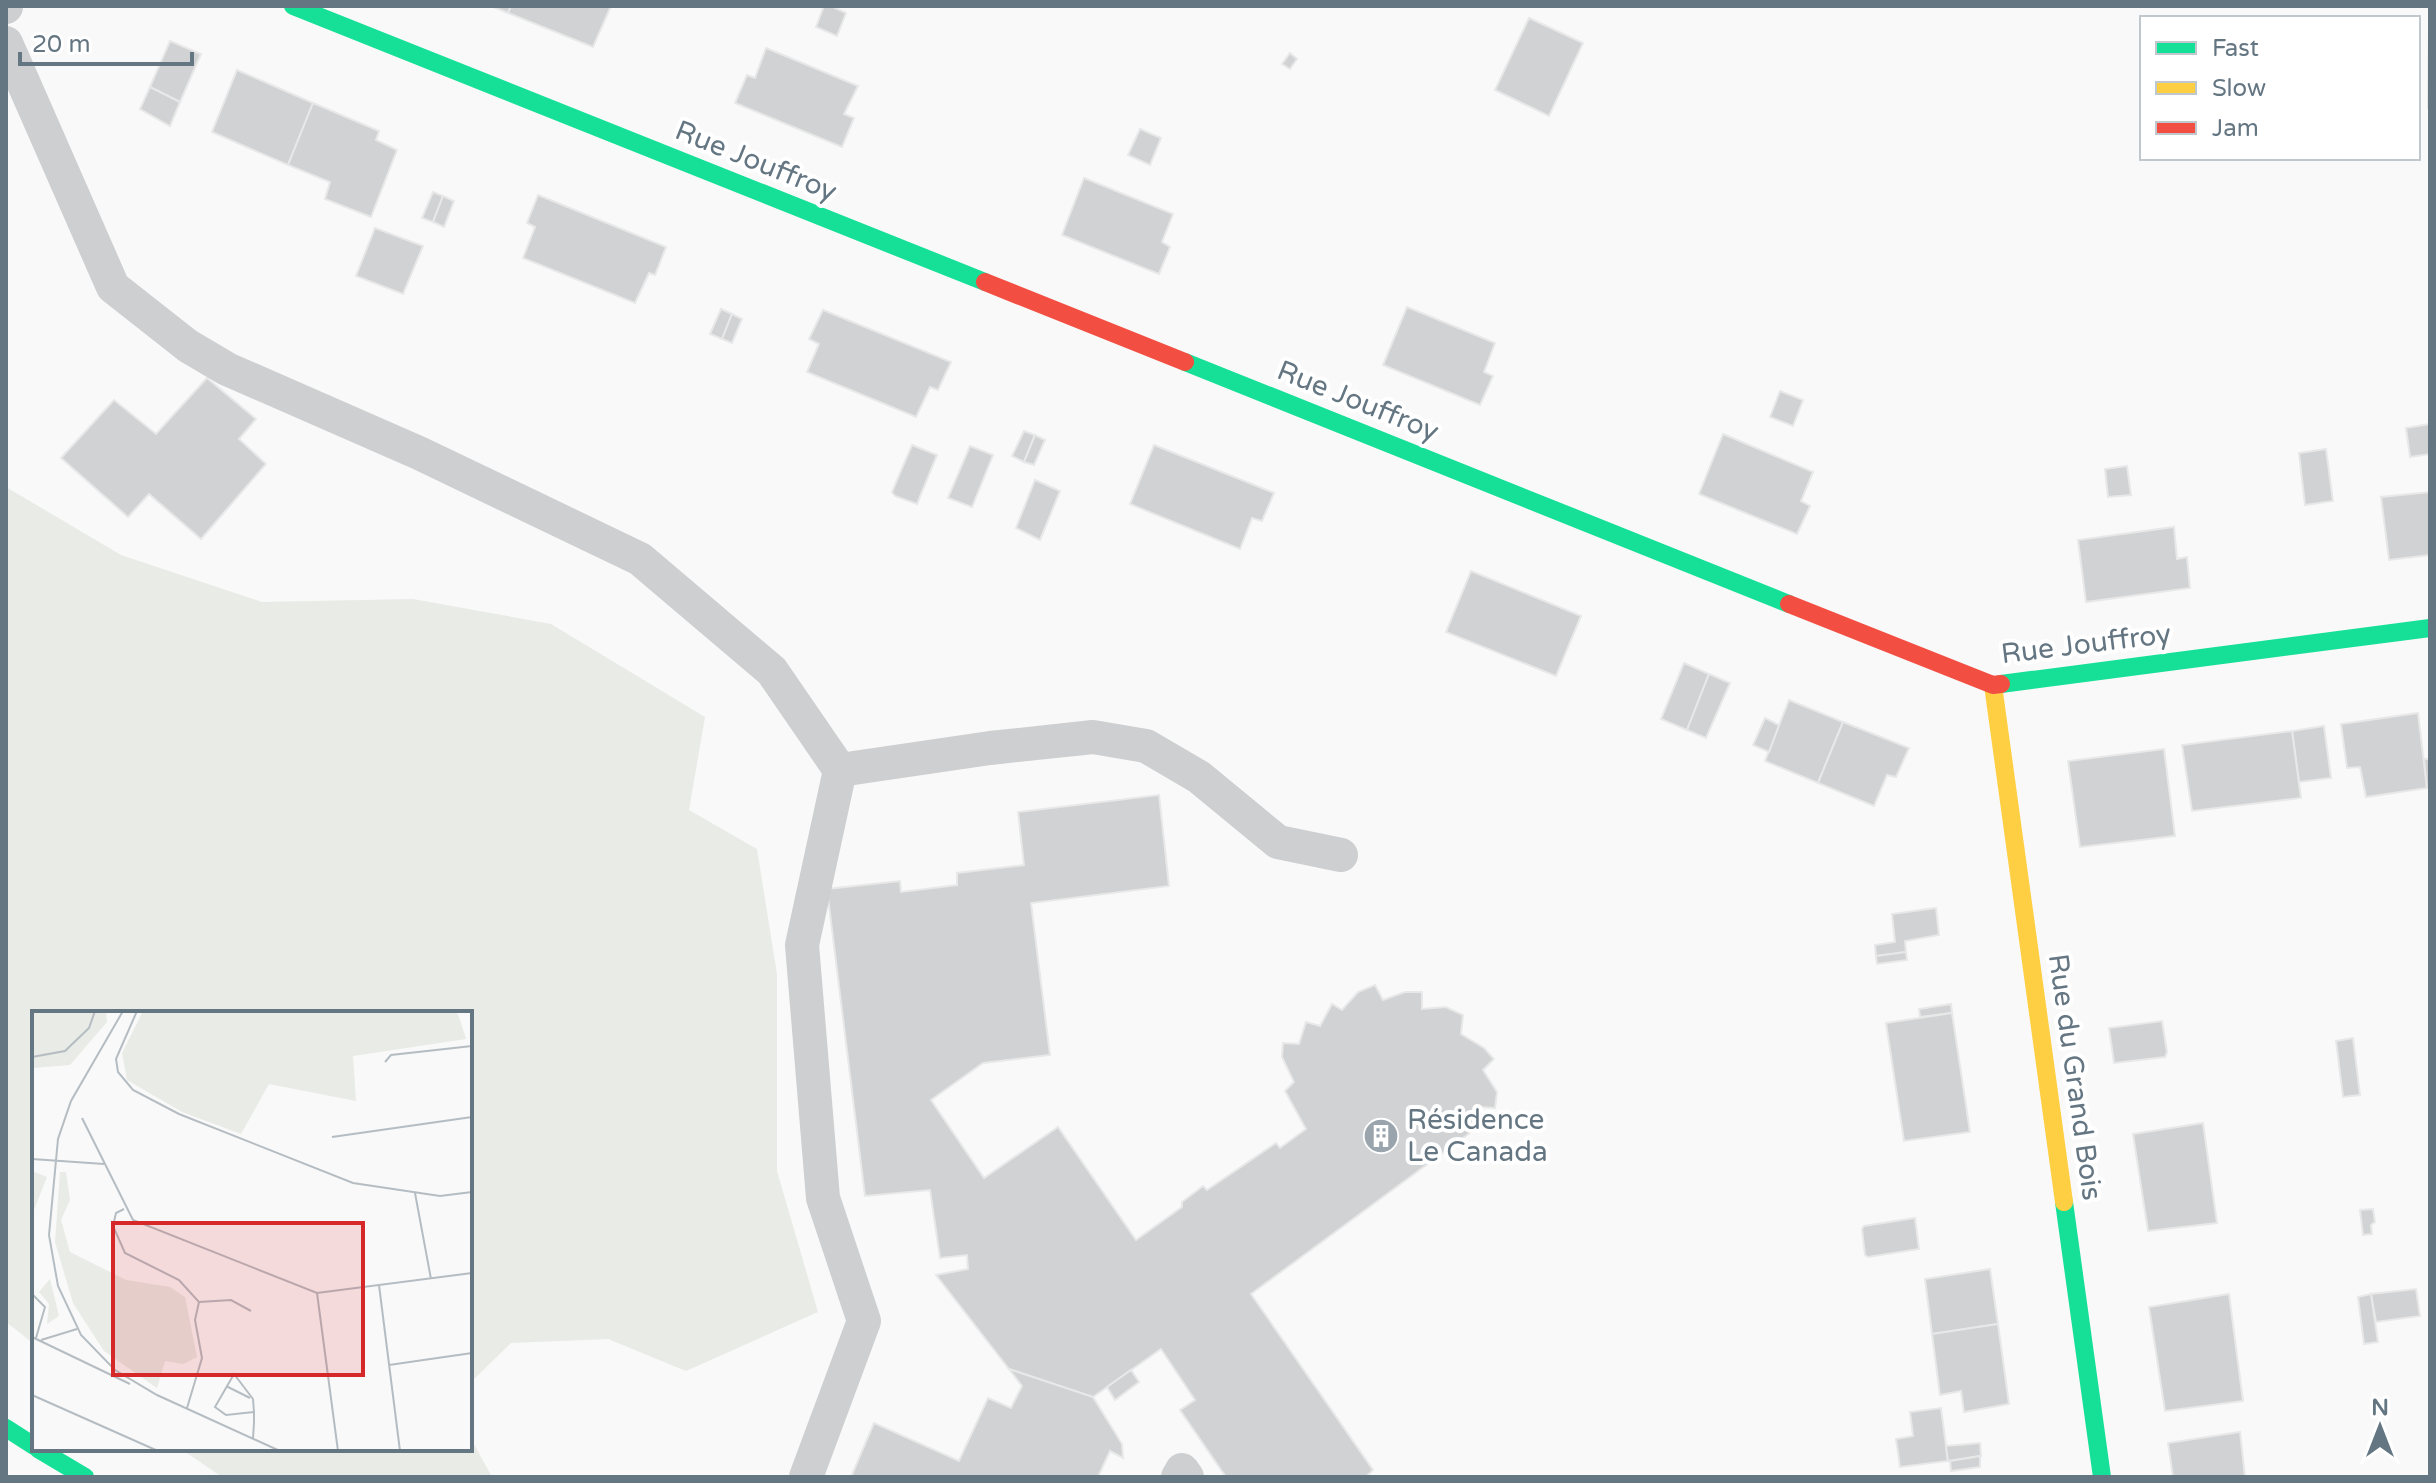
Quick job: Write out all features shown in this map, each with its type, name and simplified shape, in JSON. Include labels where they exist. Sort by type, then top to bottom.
[{"type":"street","name":"Rue Jouffroy","points":[[293,6],[1993,685],[2430,628]]},
{"type":"street","name":"Rue du Grand Bois","points":[[1993,685],[2102,1477]]},
{"type":"street","points":[[6,1428],[32,1445]]},
{"type":"street","points":[[41,1451],[85,1477]]},
{"type":"lane","points":[[6,43],[113,287],[188,346],[227,369],[419,453],[640,559],[772,671],[840,770],[802,945],[823,1198],[864,1321],[806,1477]]},
{"type":"lane","points":[[840,770],[990,748],[1093,737],[1146,746],[1199,777],[1278,842],[1341,855]]},
{"type":"lane","points":[[1178,1477],[1182,1470],[1187,1477]]},
{"type":"shaded area","points":[[6,487],[121,555],[262,602],[413,599],[551,624],[705,717],[689,810],[757,849],[777,974],[777,1171],[818,1312],[686,1371],[608,1339],[511,1343],[472,1381],[472,1011],[32,1011],[32,1342],[6,1322]]},
{"type":"shaded area","points":[[472,1441],[492,1477],[222,1477],[184,1451],[472,1451]]},
{"type":"building","points":[[491,6],[511,6],[508,13]]},
{"type":"building","points":[[511,6],[611,6],[593,47],[508,13]]},
{"type":"building","points":[[824,6],[846,13],[837,36],[816,27]]},
{"type":"building","points":[[1529,18],[1583,43],[1549,116],[1495,90]]},
{"type":"building","points":[[2430,28],[2430,109],[2428,108]]},
{"type":"building","points":[[170,41],[201,54],[180,102],[150,87]]},
{"type":"building","points":[[766,48],[858,86],[844,114],[854,118],[842,147],[735,103],[747,75],[755,78]]},
{"type":"building","points":[[1290,53],[1297,59],[1290,69],[1282,64]]},
{"type":"building","points":[[237,70],[313,103],[288,165],[212,132]]},
{"type":"building","points":[[150,87],[180,102],[170,126],[140,109]]},
{"type":"building","points":[[313,103],[379,131],[376,140],[397,150],[371,217],[325,199],[330,182],[288,165]]},
{"type":"building","points":[[1140,129],[1161,138],[1150,165],[1128,155]]},
{"type":"building","points":[[1084,178],[1173,214],[1162,242],[1170,247],[1159,274],[1062,235]]},
{"type":"building","points":[[433,192],[443,196],[433,222],[422,218]]},
{"type":"building","points":[[538,195],[666,247],[655,275],[649,273],[635,303],[523,258],[535,227],[527,223]]},
{"type":"building","points":[[443,196],[454,201],[444,227],[433,222]]},
{"type":"building","points":[[375,228],[423,246],[403,294],[356,276]]},
{"type":"building","points":[[1407,307],[1495,343],[1484,372],[1493,376],[1480,405],[1383,365]]},
{"type":"building","points":[[721,309],[732,314],[722,339],[710,334]]},
{"type":"building","points":[[823,310],[951,362],[938,390],[930,387],[916,417],[807,372],[819,344],[809,339]]},
{"type":"building","points":[[732,314],[742,319],[732,343],[722,339]]},
{"type":"building","points":[[207,378],[256,419],[239,439],[266,464],[201,539],[149,494],[128,517],[61,458],[114,400],[156,434]]},
{"type":"building","points":[[1780,391],[1803,400],[1793,426],[1770,417]]},
{"type":"building","points":[[2430,424],[2430,454],[2410,457],[2406,428]]},
{"type":"building","points":[[1024,431],[1035,435],[1024,462],[1012,456]]},
{"type":"building","points":[[1723,434],[1813,472],[1801,501],[1810,506],[1797,534],[1699,494]]},
{"type":"building","points":[[1035,435],[1045,440],[1034,465],[1024,462]]},
{"type":"building","points":[[912,445],[937,455],[917,504],[892,492]]},
{"type":"building","points":[[1154,445],[1274,493],[1262,521],[1252,518],[1240,549],[1130,504]]},
{"type":"building","points":[[970,446],[993,455],[972,507],[948,498]]},
{"type":"building","points":[[2326,449],[2333,501],[2305,505],[2299,453]]},
{"type":"building","points":[[2127,466],[2131,495],[2108,497],[2105,469]]},
{"type":"building","points":[[1035,480],[1060,491],[1040,540],[1016,528]]},
{"type":"building","points":[[2430,492],[2430,555],[2389,560],[2381,497]]},
{"type":"building","points":[[2174,527],[2177,559],[2187,557],[2190,588],[2086,602],[2078,540]]},
{"type":"building","points":[[1471,571],[1581,616],[1556,676],[1446,632]]},
{"type":"building","points":[[1684,663],[1709,674],[1687,730],[1661,719]]},
{"type":"building","points":[[1709,674],[1730,683],[1706,738],[1687,730]]},
{"type":"building","points":[[1789,700],[1843,722],[1818,783],[1765,761]]},
{"type":"building","points":[[2418,713],[2427,788],[2366,797],[2360,767],[2347,768],[2341,724]]},
{"type":"building","points":[[1765,718],[1779,725],[1769,752],[1753,745]]},
{"type":"building","points":[[1843,722],[1909,748],[1896,777],[1887,775],[1874,806],[1818,783]]},
{"type":"building","points":[[2324,726],[2331,778],[2299,782],[2292,731]]},
{"type":"building","points":[[2292,731],[2301,798],[2192,811],[2182,745]]},
{"type":"building","points":[[2164,749],[2175,836],[2080,847],[2068,761]]},
{"type":"building","points":[[2424,759],[2430,759],[2430,788],[2427,788]]},
{"type":"building","name":"Résidence Le Canada","points":[[1159,795],[1169,886],[1031,903],[1050,1055],[983,1063],[931,1100],[984,1178],[1058,1127],[1136,1240],[1182,1207],[1182,1202],[1203,1186],[1207,1190],[1276,1143],[1280,1148],[1306,1129],[1285,1091],[1294,1082],[1282,1057],[1283,1043],[1299,1044],[1306,1022],[1320,1026],[1332,1004],[1342,1010],[1358,992],[1375,985],[1383,1000],[1405,992],[1422,992],[1422,1009],[1446,1007],[1463,1015],[1461,1034],[1484,1048],[1494,1059],[1483,1070],[1497,1092],[1495,1108],[1481,1107],[1478,1127],[1251,1294],[1373,1470],[1366,1477],[1226,1477],[1180,1410],[1195,1400],[1161,1349],[1093,1397],[1009,1369],[936,1275],[968,1269],[967,1255],[940,1258],[930,1190],[865,1196],[827,889],[900,881],[901,892],[957,885],[957,873],[1024,865],[1018,812]]},
{"type":"building","points":[[1936,908],[1939,935],[1905,941],[1906,952],[1876,956],[1875,945],[1895,942],[1892,914]]},
{"type":"building","points":[[1906,952],[1907,960],[1877,964],[1876,956]]},
{"type":"building","points":[[1951,1004],[1952,1013],[1920,1017],[1919,1009]]},
{"type":"building","points":[[1952,1013],[1970,1132],[1904,1141],[1886,1023]]},
{"type":"building","points":[[2162,1021],[2167,1052],[2165,1057],[2114,1063],[2109,1028]]},
{"type":"building","points":[[2353,1038],[2360,1095],[2343,1097],[2336,1041]]},
{"type":"building","points":[[2203,1123],[2217,1223],[2148,1231],[2133,1134]]},
{"type":"building","points":[[2373,1209],[2375,1222],[2371,1225],[2372,1234],[2363,1235],[2360,1210]]},
{"type":"building","points":[[1915,1218],[1919,1249],[1865,1255],[1864,1226]]},
{"type":"building","points":[[1990,1269],[1998,1324],[1932,1334],[1925,1279]]},
{"type":"building","points":[[2416,1289],[2420,1316],[2376,1322],[2371,1294]]},
{"type":"building","points":[[2229,1294],[2243,1401],[2165,1411],[2149,1307]]},
{"type":"building","points":[[2371,1294],[2378,1342],[2364,1344],[2358,1297]]},
{"type":"building","points":[[1998,1324],[2009,1404],[1964,1412],[1961,1391],[1940,1395],[1932,1334]]},
{"type":"building","points":[[1009,1369],[1093,1397],[1122,1444],[1123,1458],[1110,1451],[1098,1477],[851,1477],[874,1423],[959,1461],[988,1398],[1011,1408],[1022,1386]]},
{"type":"building","points":[[1131,1370],[1139,1382],[1115,1400],[1107,1387]]},
{"type":"building","points":[[1941,1408],[1948,1461],[1900,1467],[1896,1439],[1913,1436],[1910,1412]]},
{"type":"building","points":[[2240,1432],[2245,1477],[2173,1477],[2168,1443]]},
{"type":"building","points":[[1980,1443],[1981,1456],[1948,1461],[1946,1446]]},
{"type":"building","points":[[1980,1456],[1980,1467],[1951,1471],[1950,1461]]},
{"type":"traffic: fast","points":[[293,6],[985,282]]},
{"type":"traffic: fast","points":[[1185,362],[1789,604]]},
{"type":"traffic: fast","points":[[2001,684],[2430,628]]},
{"type":"traffic: fast","points":[[2064,1202],[2102,1477]]},
{"type":"traffic: fast","points":[[6,1428],[32,1445]]},
{"type":"traffic: fast","points":[[41,1451],[85,1477]]},
{"type":"traffic: slow","points":[[1993,685],[2064,1202]]},
{"type":"traffic: jam","points":[[985,282],[1185,362]]},
{"type":"traffic: jam","points":[[1789,604],[1993,685],[2001,684]]},
{"type":"place","name":"Résidence Le Canada","points":[[1381,1136]]}]
